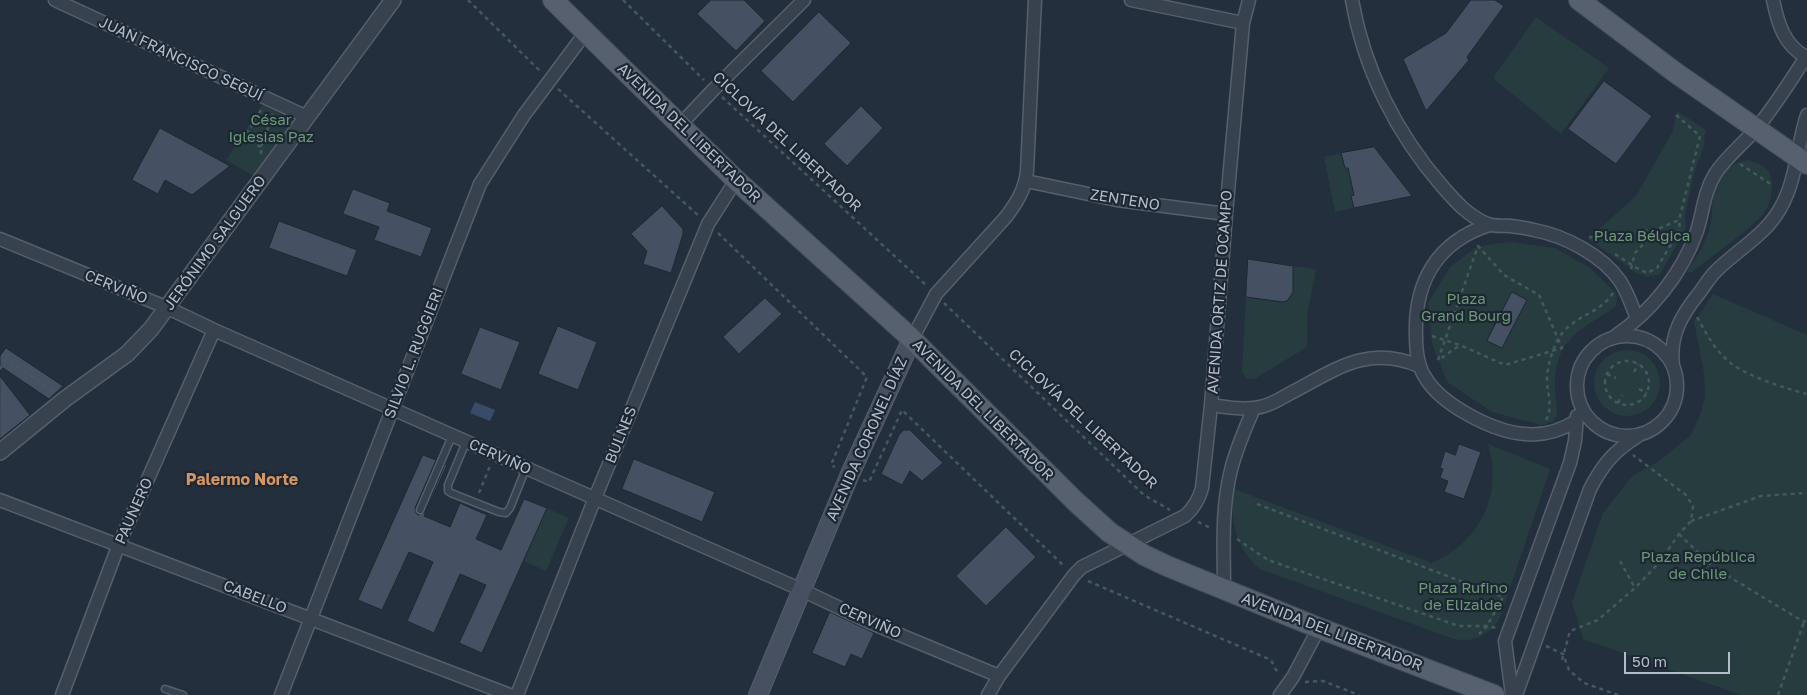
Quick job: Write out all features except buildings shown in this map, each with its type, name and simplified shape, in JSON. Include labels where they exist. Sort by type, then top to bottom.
[{"type":"main road","name":"AVENIDA DEL LIBERTADOR","points":[[554,0],[736,180],[912,339],[1075,501],[1109,532],[1167,566],[1319,628],[1494,695]]},
{"type":"main road","points":[[1579,0],[1676,73],[1802,161]]},
{"type":"main road","name":"AVENIDA CORONEL DÍAZ","points":[[758,695],[850,474],[912,339]]},
{"type":"street","name":"JUAN FRANCISCO SEGUÍ","points":[[55,0],[307,117]]},
{"type":"street","name":"JERÓNIMO SALGUERO","points":[[0,452],[65,399],[127,354],[151,329],[393,0]]},
{"type":"street","points":[[680,125],[804,0]]},
{"type":"street","name":"AVENIDA CORONEL DÍAZ","points":[[912,339],[936,294],[1005,218],[1018,200],[1026,181],[1035,0]]},
{"type":"street","points":[[1131,0],[1243,23]]},
{"type":"street","name":"AVENIDA ORTIZ DE OCAMPO","points":[[988,695],[999,676],[1074,575],[1082,567],[1185,516],[1194,508],[1200,498],[1211,405],[1243,23],[1249,0]]},
{"type":"street","points":[[1352,0],[1364,52],[1396,124],[1432,175],[1455,201],[1468,213],[1489,225]]},
{"type":"street","points":[[1514,695],[1505,641],[1570,463],[1575,441],[1578,401],[1577,380],[1584,361],[1598,346],[1614,337],[1637,319],[1661,294],[1684,260],[1696,234],[1704,199],[1715,174],[1755,130],[1778,101],[1806,58],[1796,51],[1786,39],[1779,26],[1773,0]]},
{"type":"street","name":"SILVIO L. RUGGIERI","points":[[282,695],[480,184],[524,114],[586,32]]},
{"type":"street","points":[[1514,695],[1590,489],[1605,463],[1623,446],[1660,423],[1670,410],[1677,386],[1672,358],[1675,335],[1681,318],[1716,272],[1754,238],[1781,208],[1802,161],[1807,115]]},
{"type":"street","name":"BULNES","points":[[517,695],[595,498],[708,224],[736,180]]},
{"type":"street","name":"ZENTENO","points":[[1026,181],[1117,200],[1226,214]]},
{"type":"street","points":[[1576,422],[1562,429],[1541,434],[1512,433],[1464,412],[1441,395],[1425,378],[1419,366],[1416,345],[1416,318],[1421,291],[1435,262],[1445,249],[1472,231],[1489,225],[1512,226],[1541,231],[1568,241],[1586,251],[1612,271],[1627,293],[1637,319]]},
{"type":"street","name":"CERVIÑO","points":[[0,239],[168,308],[870,622],[999,676]]},
{"type":"street","name":"PAUNERO","points":[[62,695],[119,544],[214,330]]},
{"type":"street","points":[[1614,337],[1632,336],[1654,344],[1665,354],[1675,372]]},
{"type":"street","points":[[1211,405],[1254,408],[1270,404],[1339,368],[1358,360],[1374,357],[1406,360],[1419,366]]},
{"type":"street","points":[[1578,401],[1589,418],[1605,431],[1625,436],[1643,433]]},
{"type":"street","points":[[1224,590],[1226,494],[1237,448],[1254,408]]},
{"type":"street","name":"CABELLO","points":[[0,500],[510,695]]},
{"type":"street","points":[[1280,695],[1293,677],[1319,628]]},
{"type":"lane","points":[[420,510],[452,436]]},
{"type":"lane","points":[[466,442],[447,487],[451,493],[506,513],[510,508],[526,468]]},
{"type":"lane","points":[[166,689],[183,695]]},
{"type":"path","name":"CICLOVÍA DEL LIBERTADOR","points":[[623,0],[714,89],[936,294],[1144,495],[1167,508],[1243,542],[1268,560],[1459,626],[1487,626],[1508,631]]},
{"type":"path","points":[[261,155],[261,147],[272,101]]},
{"type":"path","points":[[261,147],[244,138],[272,101]]},
{"type":"path","points":[[1615,254],[1647,273],[1657,268],[1680,229],[1679,220],[1700,136],[1676,115]]},
{"type":"path","points":[[1737,162],[1772,185]]},
{"type":"path","points":[[1599,243],[1590,237],[1658,229],[1679,220]]},
{"type":"path","points":[[1630,269],[1635,253],[1658,229]]},
{"type":"path","points":[[1432,336],[1445,340],[1460,345],[1505,365],[1562,348],[1539,296],[1504,275],[1478,246],[1445,340],[1438,360],[1460,345]]},
{"type":"path","points":[[1544,424],[1550,409],[1548,365],[1558,339],[1568,325],[1604,305],[1614,291]]},
{"type":"path","points":[[1687,308],[1697,317],[1708,337],[1724,358],[1744,371],[1768,382],[1807,394]]},
{"type":"path","points":[[0,369],[6,360],[65,399]]},
{"type":"path","points":[[1631,361],[1638,364],[1648,375],[1650,382],[1647,393],[1640,401],[1634,404],[1618,403],[1609,396],[1606,389],[1607,374],[1616,364],[1631,361]]},
{"type":"path","points":[[1634,372],[1638,364]]},
{"type":"path","points":[[1607,374],[1616,378]]},
{"type":"path","points":[[1639,389],[1647,393]]},
{"type":"path","points":[[1618,403],[1622,395]]},
{"type":"path","points":[[1623,446],[1686,495],[1693,506],[1691,521]]},
{"type":"path","points":[[475,503],[488,470]]},
{"type":"path","points":[[1562,660],[1570,631],[1598,620],[1635,588],[1659,563],[1678,534],[1691,521],[1761,496],[1807,492]]},
{"type":"path","points":[[1257,504],[1503,597],[1487,626],[1479,634]]},
{"type":"path","points":[[1678,534],[1713,567],[1806,622]]},
{"type":"path","points":[[1620,561],[1635,588]]},
{"type":"path","points":[[1778,695],[1807,616]]},
{"type":"path","points":[[1535,641],[1563,654],[1569,670],[1584,682],[1618,695]]},
{"type":"green space","points":[[1536,17],[1609,68],[1561,134],[1493,78]]},
{"type":"green space","name":"César Iglesias Paz","points":[[265,101],[302,119],[259,179],[226,160]]},
{"type":"green space","name":"Plaza Bélgica","points":[[1677,111],[1706,130],[1705,143],[1694,173],[1687,204],[1686,229],[1660,274],[1648,277],[1637,273],[1588,239],[1636,196],[1673,131]]},
{"type":"green space","points":[[1341,153],[1345,168],[1348,168],[1354,195],[1351,196],[1354,208],[1335,212],[1324,157]]},
{"type":"green space","points":[[1747,160],[1765,168],[1771,176],[1771,196],[1766,210],[1745,231],[1691,273],[1687,271],[1708,234],[1714,189],[1718,178],[1731,166]]},
{"type":"green space","name":"Plaza Grand Bourg","points":[[1510,242],[1555,248],[1590,268],[1616,293],[1616,306],[1575,335],[1561,353],[1555,380],[1557,416],[1552,422],[1541,425],[1492,412],[1447,382],[1432,343],[1428,303],[1450,267],[1478,246]],"holes":[[[1513,293],[1527,300],[1502,348],[1488,341]]]},
{"type":"green space","points":[[1293,266],[1316,269],[1307,317],[1307,347],[1256,378],[1246,378],[1242,372],[1246,297],[1287,301],[1293,292]]},
{"type":"green space","name":"Plaza República de Chile","points":[[1713,294],[1807,335],[1807,695],[1741,695],[1583,639],[1572,602],[1603,513],[1633,475],[1658,462],[1691,435],[1701,413],[1705,396],[1704,373],[1694,322]]},
{"type":"green space","points":[[1633,350],[1651,359],[1658,370],[1660,383],[1658,396],[1651,407],[1640,414],[1621,416],[1603,407],[1596,396],[1594,377],[1603,359],[1614,352]]},
{"type":"green space","name":"Plaza Rufino de Elizalde","points":[[1488,444],[1550,469],[1500,618],[1491,629],[1475,639],[1454,639],[1260,569],[1245,552],[1236,533],[1233,512],[1234,489],[1432,563],[1449,554],[1464,542],[1484,514],[1490,498],[1492,481],[1492,463]]},
{"type":"green space","points":[[547,508],[569,518],[546,571],[524,561]]},
{"type":"water","points":[[475,402],[495,410],[490,421],[470,413]]},
{"type":"district","name":"Palermo Norte","points":[[242,480]]}]
